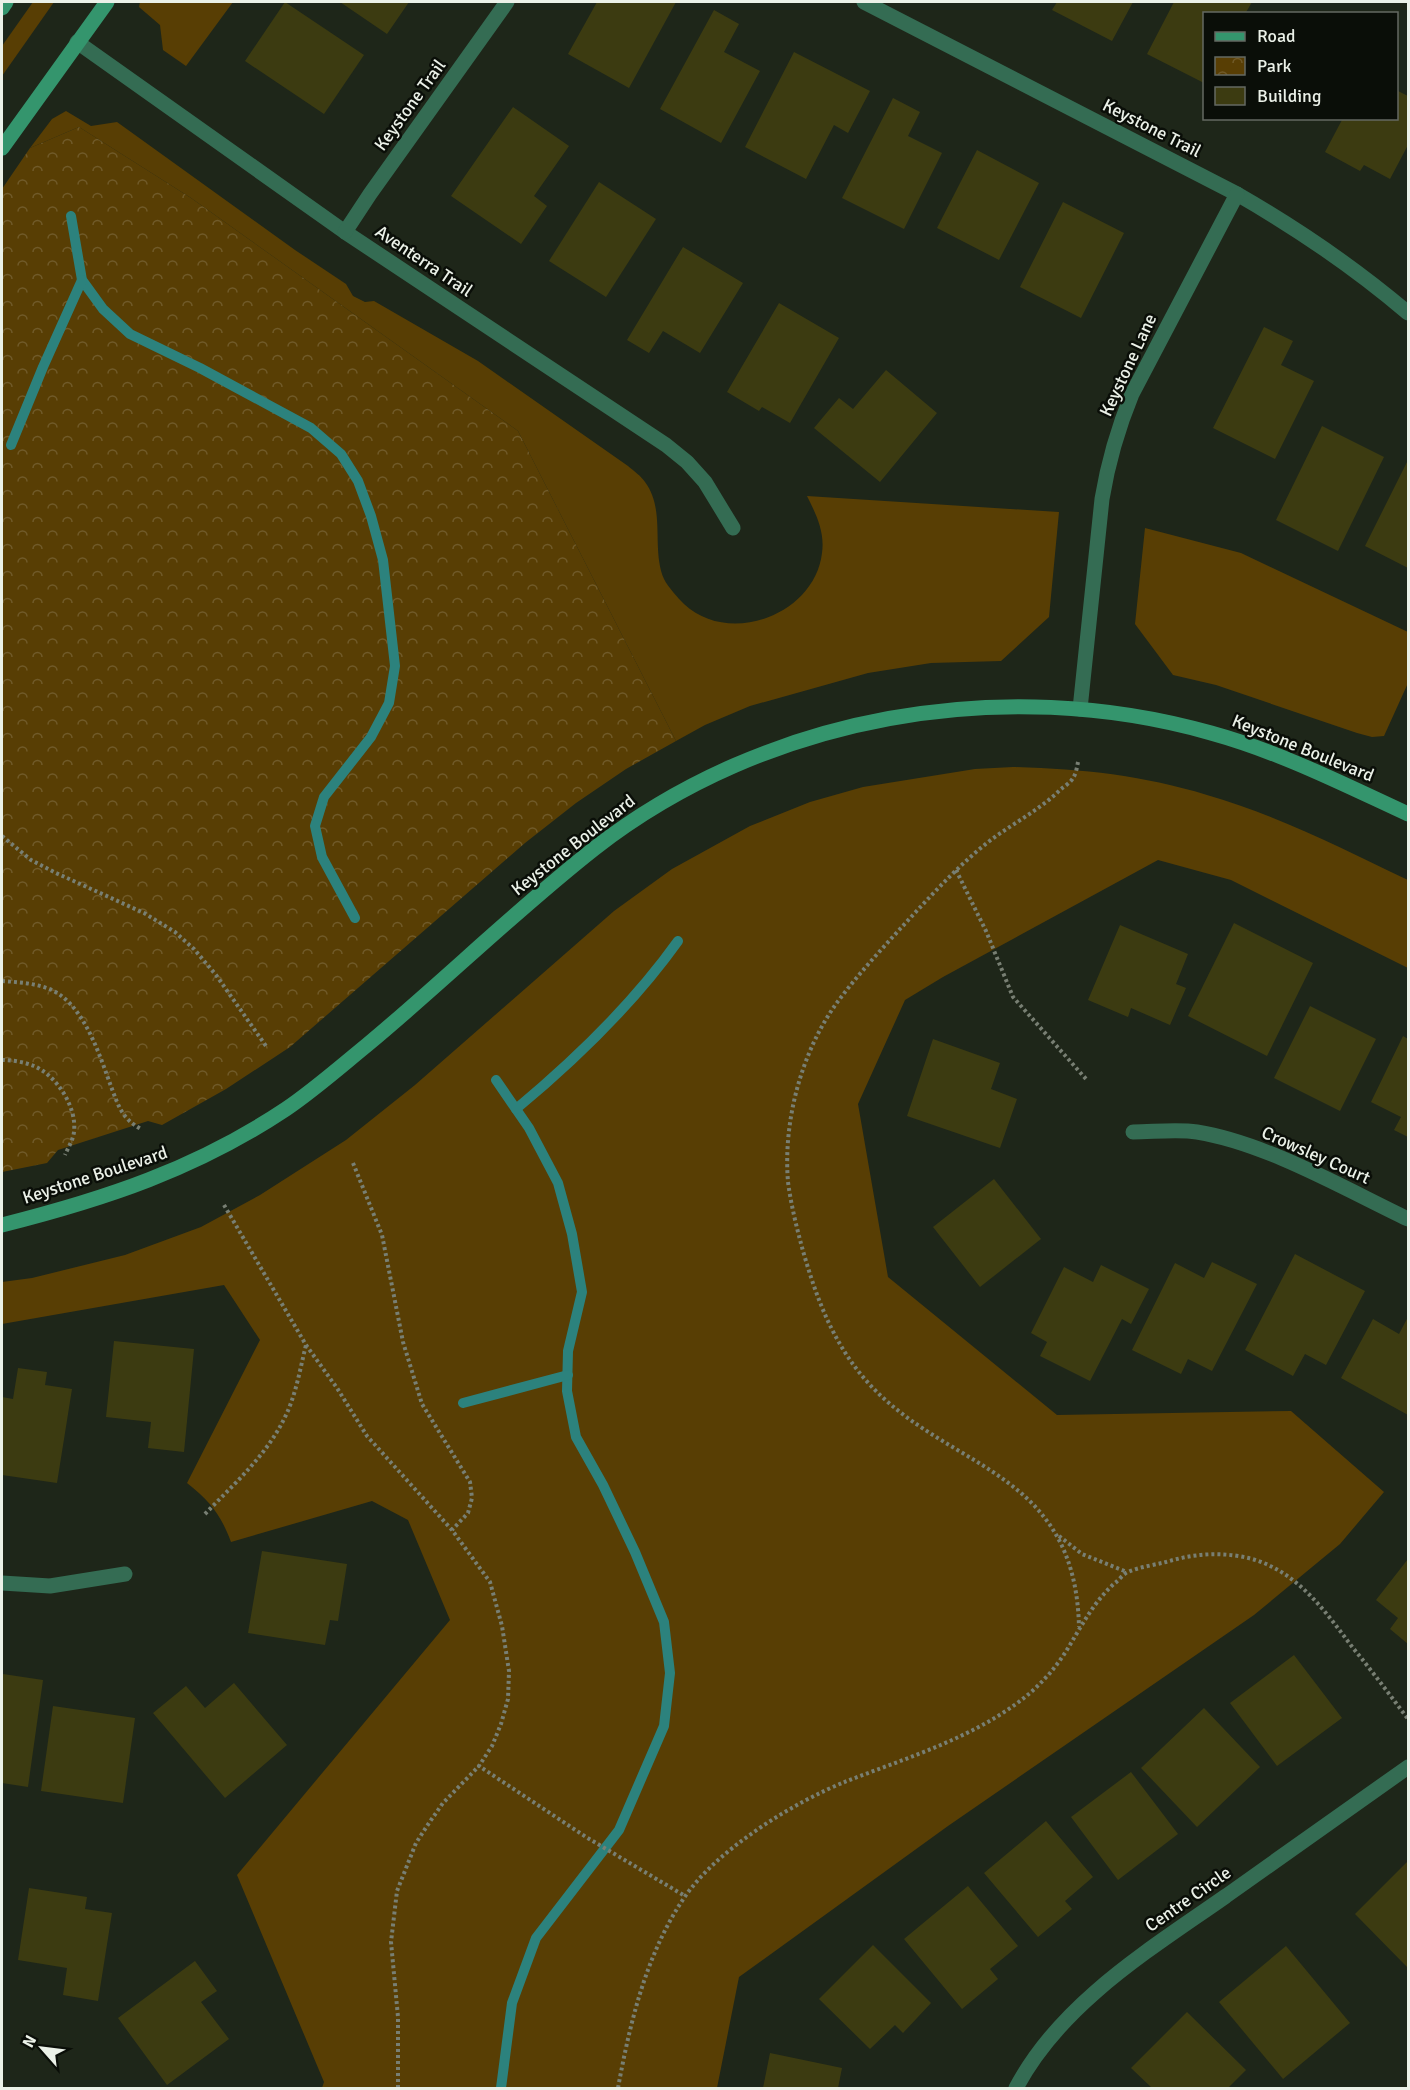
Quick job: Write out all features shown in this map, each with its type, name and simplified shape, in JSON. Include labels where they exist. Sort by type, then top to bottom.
[{"type":"street","points":[[2,8],[6,2]]},
{"type":"street","points":[[2,148],[107,2]]},
{"type":"street","name":"Keystone Trail","points":[[345,232],[507,2]]},
{"type":"street","name":"Keystone Trail","points":[[864,2],[1237,194],[1281,219],[1377,287],[1408,313]]},
{"type":"street","name":"Aventerra Trail","points":[[77,42],[345,232],[666,445],[687,462],[705,482],[733,528]]},
{"type":"street","name":"Keystone Lane","points":[[1080,709],[1102,499],[1107,470],[1121,420],[1132,394],[1237,194]]},
{"type":"street","name":"Keystone Boulevard","points":[[2,1225],[144,1183],[215,1151],[287,1108],[326,1079],[551,884],[631,822],[710,777],[759,755],[850,726],[951,709],[1017,706],[1080,709],[1155,720],[1209,732],[1278,755],[1408,814]]},
{"type":"street","name":"Crowsley Court","points":[[1133,1132],[1196,1132],[1238,1143],[1281,1158],[1408,1219]]},
{"type":"street","points":[[2,1583],[50,1586],[125,1574]]},
{"type":"street","name":"Centre Circle","points":[[1016,2088],[1046,2043],[1071,2015],[1124,1968],[1408,1767]]},
{"type":"path","points":[[1078,762],[1074,778],[1056,795],[984,845],[956,870],[887,943],[835,1005],[806,1060],[792,1112],[788,1155],[789,1182],[800,1239],[819,1303],[833,1336],[873,1389],[896,1409],[933,1436],[983,1464],[1018,1488],[1039,1510],[1058,1536],[1069,1563],[1078,1600],[1079,1628]]},
{"type":"path","points":[[2,836],[31,860],[144,913],[175,932],[194,949],[216,975],[266,1046]]},
{"type":"path","points":[[956,870],[986,931],[1013,997],[1086,1079]]},
{"type":"path","points":[[2,981],[31,984],[49,989],[71,1005],[92,1039],[118,1104],[129,1122],[141,1129]]},
{"type":"path","points":[[2,1060],[35,1066],[50,1076],[62,1091],[74,1121],[74,1134],[65,1155]]},
{"type":"path","points":[[353,1163],[382,1235],[403,1342],[422,1404],[470,1482],[472,1498],[468,1513],[453,1530]]},
{"type":"path","points":[[224,1205],[306,1344],[367,1436],[453,1530],[490,1582],[502,1626],[509,1671],[508,1699],[501,1724],[492,1746],[479,1766],[443,1803],[416,1843],[397,1891],[391,1942],[398,2017],[398,2088]]},
{"type":"path","points":[[205,1514],[264,1451],[285,1417],[294,1396],[306,1344]]},
{"type":"path","points":[[1058,1536],[1082,1554],[1127,1572]]},
{"type":"path","points":[[618,2088],[650,1963],[685,1896],[709,1870],[764,1824],[795,1806],[844,1782],[885,1768],[958,1737],[991,1721],[1017,1704],[1045,1680],[1063,1656],[1094,1604],[1127,1572],[1202,1554],[1239,1556],[1273,1565],[1305,1588],[1408,1719]]},
{"type":"path","points":[[479,1766],[586,1837],[685,1896]]},
{"type":"green space","points":[[33,2],[54,2],[2,76],[2,46]]},
{"type":"green space","points":[[140,2],[233,2],[186,66],[163,50],[160,25],[139,7]]},
{"type":"green space","points":[[66,111],[91,126],[117,122],[346,284],[353,296],[365,302],[374,301],[478,361],[628,466],[643,480],[655,505],[658,555],[664,579],[684,604],[703,617],[724,623],[746,623],[768,618],[787,607],[804,593],[816,574],[823,545],[819,523],[807,496],[1059,512],[1049,617],[1001,661],[931,663],[868,673],[750,706],[705,725],[676,741],[518,431],[191,198],[79,127],[30,148],[52,119]]},
{"type":"green space","points":[[79,127],[191,198],[518,431],[676,741],[626,769],[576,803],[525,843],[290,1047],[226,1089],[162,1125],[148,1121],[58,1150],[47,1163],[2,1172],[2,189],[30,148]]},
{"type":"green space","points":[[1145,528],[1241,553],[1408,632],[1408,683],[1384,736],[1372,737],[1357,733],[1216,685],[1173,675],[1135,624]]},
{"type":"green space","points":[[1013,767],[1111,774],[1183,788],[1259,812],[1408,880],[1408,968],[1231,880],[1158,860],[943,977],[905,1000],[858,1104],[888,1277],[1057,1415],[1291,1411],[1384,1492],[1340,1544],[1254,1615],[948,1826],[739,1977],[717,2088],[322,2088],[324,2082],[237,1875],[450,1620],[408,1520],[372,1501],[231,1542],[214,1509],[187,1483],[260,1340],[224,1285],[2,1324],[2,1282],[32,1278],[125,1255],[201,1227],[260,1195],[346,1140],[415,1085],[614,911],[672,869],[750,826],[810,802],[863,787],[975,769]]},
{"type":"building","points":[[285,2],[364,55],[324,114],[245,61]]},
{"type":"building","points":[[340,2],[409,2],[387,34]]},
{"type":"building","points":[[597,2],[676,2],[629,88],[568,54]]},
{"type":"building","points":[[1057,2],[1133,2],[1112,41],[1052,10]]},
{"type":"building","points":[[1174,2],[1252,2],[1246,12],[1203,12],[1203,82],[1147,54]]},
{"type":"building","points":[[714,10],[739,24],[724,52],[760,71],[721,143],[660,109]]},
{"type":"building","points":[[794,52],[870,91],[848,133],[834,125],[806,179],[745,147]]},
{"type":"building","points":[[1398,91],[1408,96],[1408,145],[1390,179],[1364,165],[1360,171],[1325,152],[1342,120],[1398,120]]},
{"type":"building","points":[[893,98],[920,112],[908,136],[942,153],[904,229],[842,198]]},
{"type":"building","points":[[513,107],[569,146],[534,196],[547,206],[521,244],[451,196]]},
{"type":"building","points":[[977,150],[1039,183],[999,260],[937,228]]},
{"type":"building","points":[[599,182],[656,219],[606,297],[549,261]]},
{"type":"building","points":[[1063,202],[1124,233],[1081,318],[1020,287]]},
{"type":"building","points":[[683,247],[743,283],[700,353],[663,331],[649,353],[627,340]]},
{"type":"building","points":[[779,303],[839,338],[790,423],[762,407],[759,411],[727,392]]},
{"type":"building","points":[[1264,327],[1293,341],[1281,365],[1314,381],[1275,459],[1213,428]]},
{"type":"building","points":[[886,370],[937,413],[880,482],[814,428],[839,398],[853,409]]},
{"type":"building","points":[[1322,426],[1384,457],[1338,551],[1276,520]]},
{"type":"building","points":[[1408,460],[1408,568],[1365,546]]},
{"type":"building","points":[[1234,923],[1313,963],[1267,1056],[1188,1016]]},
{"type":"building","points":[[1120,925],[1188,954],[1176,984],[1186,988],[1170,1025],[1131,1008],[1128,1017],[1088,1000]]},
{"type":"building","points":[[1310,1006],[1376,1039],[1340,1111],[1274,1078]]},
{"type":"building","points":[[1403,1036],[1408,1039],[1408,1137],[1394,1130],[1401,1117],[1371,1102]]},
{"type":"building","points":[[933,1039],[1000,1063],[991,1089],[1017,1099],[1000,1148],[907,1116]]},
{"type":"building","points":[[994,1179],[1041,1239],[980,1287],[933,1227]]},
{"type":"building","points":[[1295,1254],[1365,1291],[1326,1365],[1305,1354],[1293,1376],[1245,1350]]},
{"type":"building","points":[[1212,1262],[1257,1284],[1212,1371],[1188,1359],[1181,1374],[1132,1350],[1175,1263],[1204,1278]]},
{"type":"building","points":[[1101,1265],[1149,1289],[1131,1324],[1122,1319],[1090,1381],[1040,1356],[1047,1342],[1031,1333],[1064,1267],[1093,1282]]},
{"type":"building","points":[[1408,1317],[1408,1415],[1341,1378],[1373,1319],[1399,1334]]},
{"type":"building","points":[[114,1341],[194,1349],[184,1452],[148,1448],[151,1422],[106,1417]]},
{"type":"building","points":[[18,1368],[47,1372],[45,1385],[72,1389],[57,1483],[2,1475],[2,1397],[13,1399]]},
{"type":"building","points":[[262,1551],[347,1564],[338,1621],[330,1620],[325,1645],[248,1633]]},
{"type":"building","points":[[1408,1559],[1408,1644],[1390,1629],[1398,1618],[1376,1600]]},
{"type":"building","points":[[1294,1655],[1342,1718],[1277,1766],[1230,1703]]},
{"type":"building","points":[[3,1674],[43,1680],[28,1787],[2,1783]]},
{"type":"building","points":[[234,1683],[287,1745],[225,1798],[153,1713],[186,1686],[205,1708]]},
{"type":"building","points":[[53,1706],[135,1718],[123,1803],[41,1791]]},
{"type":"building","points":[[1204,1708],[1260,1767],[1197,1827],[1141,1768]]},
{"type":"building","points":[[1131,1772],[1178,1834],[1118,1880],[1071,1817]]},
{"type":"building","points":[[1046,1821],[1093,1877],[1065,1901],[1072,1909],[1038,1937],[984,1873]]},
{"type":"building","points":[[1408,1863],[1408,1968],[1355,1914]]},
{"type":"building","points":[[968,1886],[1018,1946],[990,1969],[998,1979],[962,2009],[904,1939]]},
{"type":"building","points":[[29,1888],[87,1897],[85,1909],[112,1913],[98,2001],[63,1995],[67,1968],[18,1960]]},
{"type":"building","points":[[873,1945],[931,2003],[903,2033],[895,2025],[870,2049],[819,1999]]},
{"type":"building","points":[[1286,1946],[1350,2023],[1283,2079],[1219,2002]]},
{"type":"building","points":[[195,1961],[217,1991],[201,2002],[229,2039],[167,2085],[118,2018]]},
{"type":"building","points":[[1187,2012],[1246,2070],[1228,2088],[1152,2088],[1131,2068]]},
{"type":"building","points":[[770,2053],[842,2068],[838,2088],[763,2088]]},
{"type":"waterway","points":[[71,216],[82,280],[103,309],[130,334],[200,368],[311,428],[341,454],[358,481],[371,516],[383,560],[395,666],[389,703],[371,737],[324,797],[315,826],[322,857],[355,918]]},
{"type":"waterway","points":[[11,445],[82,280]]},
{"type":"waterway","points":[[516,1109],[560,1071],[623,1009],[678,941]]},
{"type":"waterway","points":[[496,1080],[529,1128],[558,1183],[572,1234],[582,1292],[568,1351],[567,1391],[576,1437],[603,1485],[635,1552],[664,1622],[670,1673],[664,1726],[619,1830],[536,1938],[512,2003],[501,2088]]},
{"type":"waterway","points":[[463,1403],[568,1375]]}]
